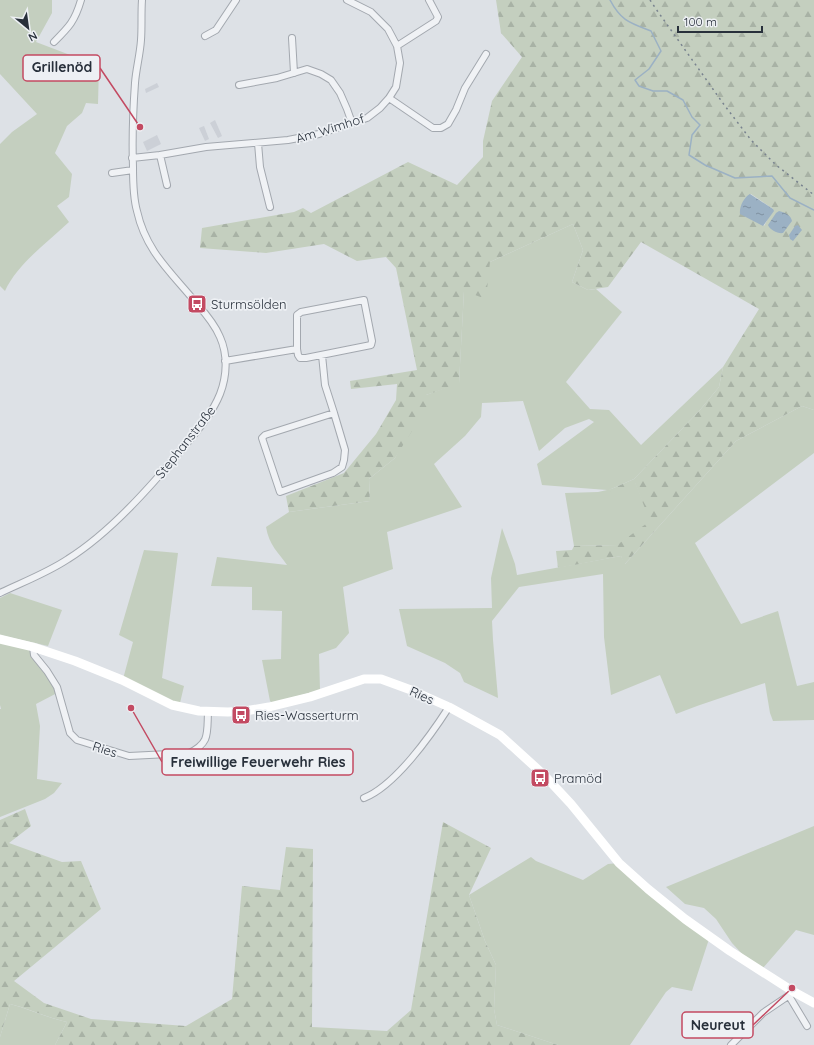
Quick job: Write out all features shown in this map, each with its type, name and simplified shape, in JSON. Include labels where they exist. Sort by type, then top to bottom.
[{"type":"street","points":[[54,42],[69,28],[81,0]]},
{"type":"street","name":"Stephanstraße","points":[[0,593],[50,570],[68,559],[91,542],[115,521],[142,495],[185,445],[216,404],[222,388],[226,361],[220,338],[214,327],[183,286],[152,250],[144,234],[136,210],[132,158],[133,116],[135,83],[141,40],[142,0]]},
{"type":"street","points":[[205,36],[216,30],[236,0]]},
{"type":"street","name":"Am Wimhof","points":[[132,158],[206,147],[288,140],[313,135],[367,118],[380,108],[396,87],[400,63],[397,46],[388,29],[371,12],[347,0]]},
{"type":"street","points":[[397,46],[436,21],[438,17],[429,0]]},
{"type":"street","points":[[292,38],[294,73]]},
{"type":"street","points":[[389,98],[433,128],[441,128],[448,124],[456,110],[465,88],[486,54]]},
{"type":"street","points":[[239,85],[277,78],[307,69],[321,74],[330,80],[340,93],[352,123]]},
{"type":"street","points":[[258,143],[260,168],[270,207]]},
{"type":"street","points":[[160,155],[167,185]]},
{"type":"street","points":[[112,173],[133,170]]},
{"type":"street","points":[[364,300],[372,341],[371,345],[300,358],[297,349],[297,314],[364,300]]},
{"type":"street","points":[[226,361],[297,349]]},
{"type":"street","points":[[322,355],[325,385],[334,413],[345,450],[342,467],[333,473],[280,492],[262,438],[265,435],[334,413]]},
{"type":"street","name":"Ries","points":[[0,639],[33,647],[122,680],[172,705],[193,711],[245,711],[286,704],[371,678],[392,682],[449,707],[500,735],[534,765],[571,804],[619,863],[648,889],[685,919],[792,994],[814,1003]]},
{"type":"street","name":"Ries","points":[[33,647],[34,655],[47,671],[57,687],[70,732],[77,740],[129,756],[189,753],[197,749],[205,742],[208,712]]},
{"type":"street","name":"Ries","points":[[364,798],[374,794],[389,783],[433,732],[449,707]]},
{"type":"street","points":[[731,1045],[763,1013],[792,994],[807,1026]]},
{"type":"shaded area","points":[[157,83],[159,87],[146,93],[145,89]]},
{"type":"shaded area","points":[[215,120],[222,136],[218,138],[210,123]]},
{"type":"shaded area","points":[[204,126],[209,139],[205,141],[199,128]]},
{"type":"shaded area","points":[[157,135],[161,144],[147,151],[143,142]]},
{"type":"green space","points":[[0,0],[52,0],[52,13],[36,42],[99,66],[98,104],[86,103],[82,113],[67,126],[55,153],[72,174],[69,197],[57,206],[69,222],[25,262],[17,271],[5,291],[0,286],[0,144],[12,132],[37,114],[0,74]]},
{"type":"green space","points":[[496,0],[814,0],[814,410],[802,406],[736,441],[624,565],[621,556],[558,568],[556,551],[572,550],[574,546],[617,545],[650,521],[635,483],[621,498],[609,490],[634,479],[700,410],[719,387],[723,367],[759,309],[641,242],[608,287],[588,290],[572,282],[583,250],[573,224],[490,262],[486,299],[464,291],[459,384],[426,395],[427,407],[395,458],[369,479],[370,501],[289,512],[286,496],[344,473],[376,434],[396,400],[397,384],[351,389],[350,381],[417,370],[396,268],[386,257],[357,261],[324,244],[266,253],[200,248],[202,228],[294,212],[303,208],[311,213],[408,162],[457,185],[483,157],[483,141],[492,101],[522,57],[501,33]],"holes":[[[751,194],[773,209],[764,226],[749,195]]]},
{"type":"green space","points":[[573,224],[583,250],[572,282],[588,290],[596,289],[622,312],[566,382],[590,409],[609,410],[641,445],[723,367],[719,387],[700,410],[634,479],[609,490],[635,482],[651,521],[618,545],[574,546],[565,493],[598,492],[607,490],[542,485],[537,464],[594,422],[589,419],[565,428],[539,451],[523,401],[482,403],[481,417],[465,436],[434,464],[462,507],[387,532],[393,569],[343,587],[349,633],[336,648],[319,654],[320,690],[272,703],[270,701],[262,660],[281,659],[282,611],[252,610],[252,587],[211,586],[217,557],[287,565],[269,539],[266,527],[289,512],[370,501],[369,479],[395,458],[426,395],[459,383],[464,291],[490,262]]},
{"type":"green space","points":[[802,406],[814,410],[814,453],[695,543],[741,624],[778,611],[797,686],[814,682],[814,720],[773,721],[770,713],[765,683],[676,714],[660,675],[611,695],[604,637],[603,574],[519,587],[492,621],[498,698],[464,682],[460,673],[445,663],[407,646],[399,609],[492,608],[491,578],[502,528],[515,564],[517,575],[621,556],[625,564],[736,441]]},
{"type":"green space","points":[[144,550],[178,553],[162,678],[184,686],[180,703],[177,704],[123,679],[133,642],[119,635]]},
{"type":"green space","points":[[10,593],[62,610],[48,646],[0,635],[0,598]]},
{"type":"green space","points":[[0,639],[33,651],[59,692],[36,704],[40,726],[37,779],[62,783],[54,793],[45,799],[0,817],[1,709]]},
{"type":"green space","points":[[25,809],[31,826],[9,843],[62,862],[81,861],[101,909],[14,981],[44,1003],[91,1019],[186,1026],[232,999],[242,886],[280,890],[286,847],[313,849],[312,1027],[387,1031],[411,1010],[443,822],[491,848],[469,895],[485,941],[496,965],[494,1009],[497,1025],[558,1045],[55,1045],[67,1022],[10,1004],[0,1037],[0,820]]},
{"type":"green space","points":[[814,826],[814,935],[796,930],[763,968],[744,956],[732,943],[716,919],[704,908],[685,904],[666,887]]},
{"type":"green space","points":[[531,857],[536,861],[583,880],[608,864],[619,863],[709,939],[692,991],[672,987],[666,992],[630,1045],[558,1045],[497,1025],[494,1009],[496,965],[485,941],[469,895]]},
{"type":"green space","points":[[10,1004],[67,1022],[55,1045],[0,1045],[0,1037]]},
{"type":"water","points":[[750,194],[774,211],[763,226],[740,214],[742,202]]},
{"type":"water","points":[[779,211],[789,215],[792,221],[783,233],[774,231],[768,225]]},
{"type":"water","points":[[798,225],[802,230],[793,241],[790,239],[789,235],[795,226]]},
{"type":"waterway","points":[[610,0],[622,17],[637,26],[651,31],[661,51],[649,69],[635,80],[639,86],[653,91],[667,91],[683,100],[692,117],[700,125],[692,135],[689,155],[705,165],[735,178],[772,176],[790,198],[814,210]]},
{"type":"railway","points":[[650,0],[751,140],[776,165],[814,195]]},
{"type":"place","name":"Grillenöd","points":[[140,127]]},
{"type":"place","name":"Sturmsölden","points":[[197,304]]},
{"type":"place","name":"Freiwillige Feuerwehr Ries","points":[[131,708]]},
{"type":"place","name":"Ries-Wasserturm","points":[[241,715]]},
{"type":"place","name":"Pramöd","points":[[540,778]]},
{"type":"place","name":"Neureut","points":[[792,988]]}]
